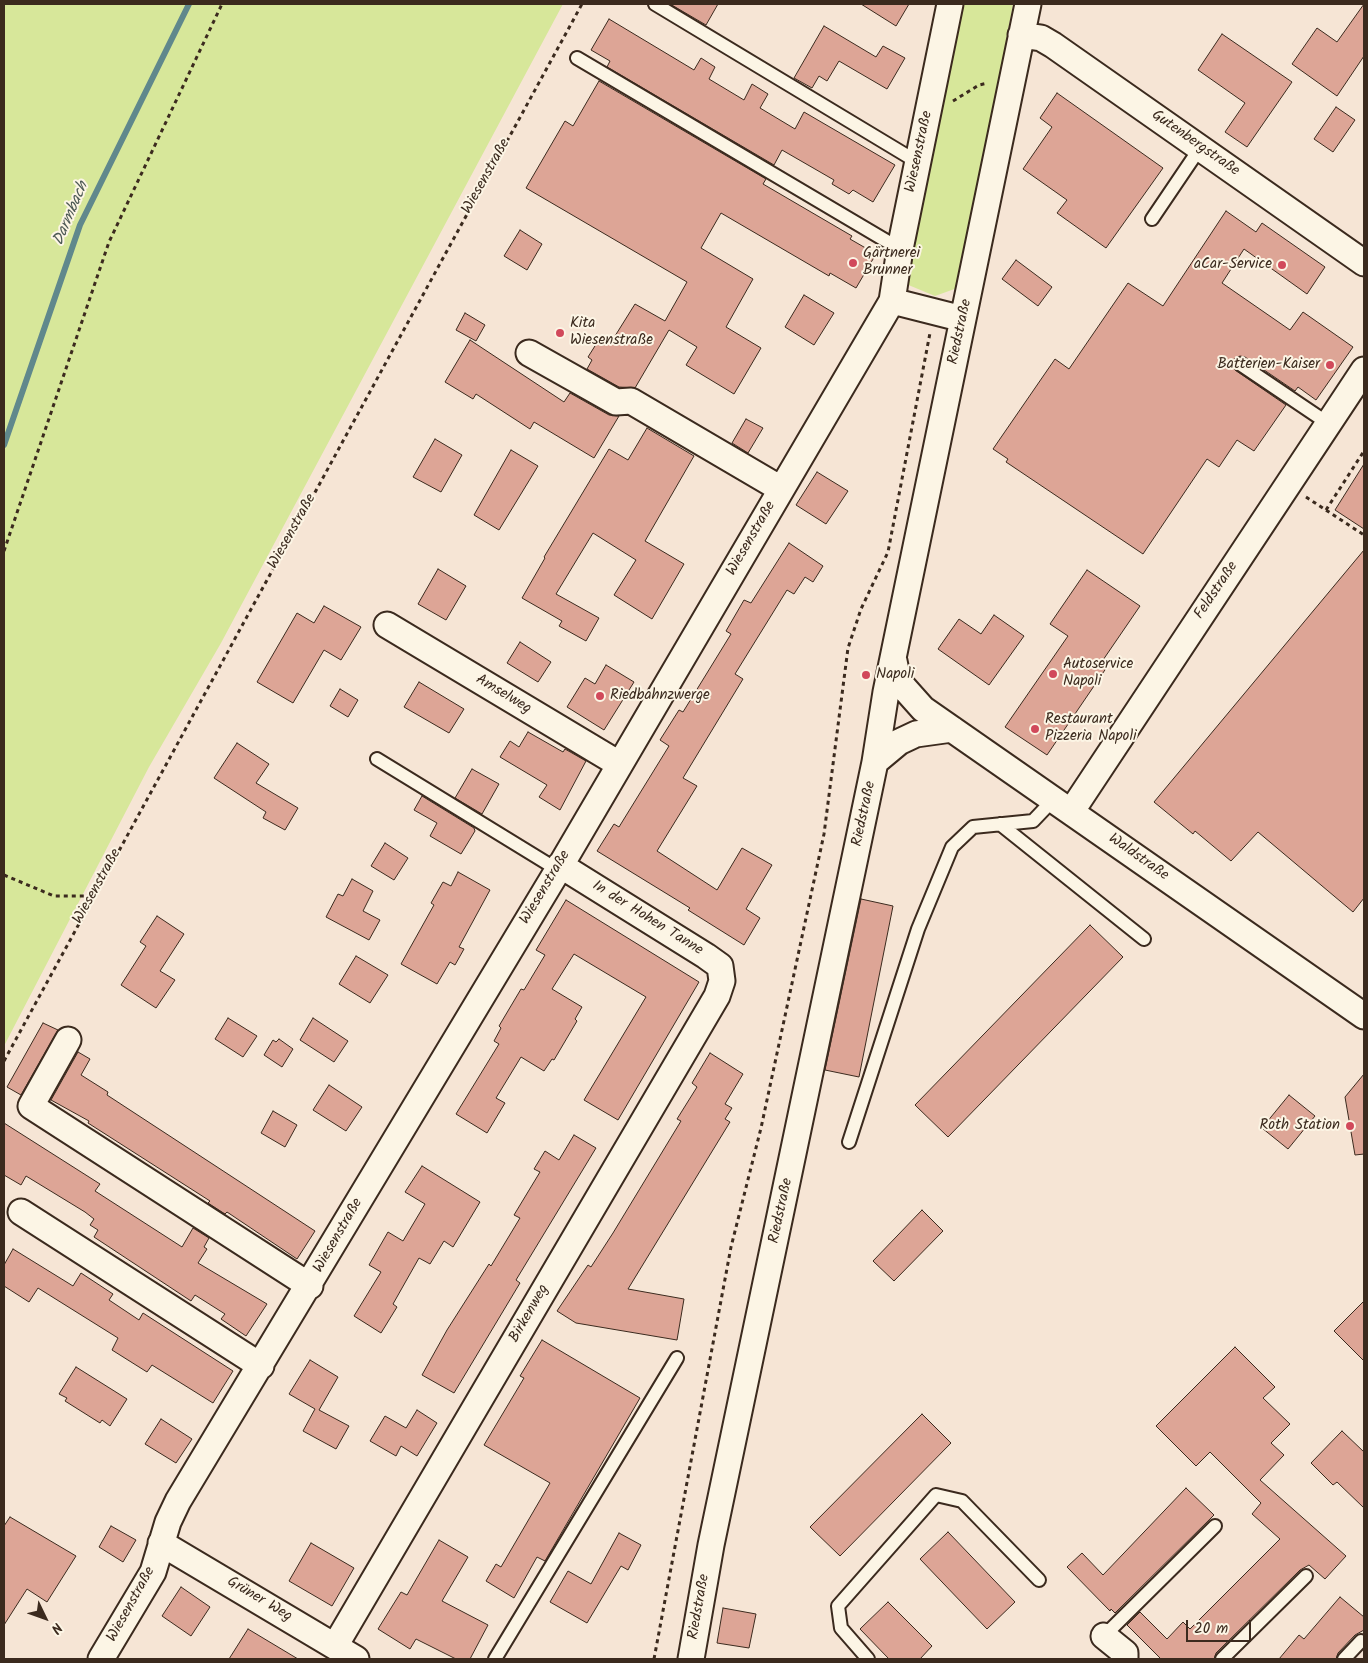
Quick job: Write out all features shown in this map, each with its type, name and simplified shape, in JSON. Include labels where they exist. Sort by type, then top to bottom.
[{"type":"street","name":"Wiesenstraße","points":[[101,1659],[153,1572],[168,1522],[178,1501],[310,1286],[421,1094],[559,868],[892,301],[900,249],[950,4]]},
{"type":"street","name":"Riedstraße","points":[[691,1659],[711,1545],[876,762],[886,692],[1028,4]]},
{"type":"street","name":"Gutenbergstraße","points":[[1021,35],[1049,42],[1364,263]]},
{"type":"street","points":[[892,301],[963,319]]},
{"type":"street","name":"Wiesenstraße","points":[[529,353],[616,402],[631,401],[781,489]]},
{"type":"street","name":"Feldstraße","points":[[1062,806],[1288,485],[1364,370]]},
{"type":"street","name":"Amselweg","points":[[387,625],[619,764]]},
{"type":"street","name":"Riedstraße","points":[[894,660],[898,681],[912,699]]},
{"type":"street","name":"Waldstraße","points":[[912,699],[952,729],[1364,1016]]},
{"type":"street","name":"Riedstraße","points":[[876,762],[899,742],[916,734],[952,729]]},
{"type":"street","name":"In der Hohen Tanne","points":[[559,868],[706,956],[720,966],[722,981]]},
{"type":"street","name":"Birkenweg","points":[[335,1646],[712,1005],[722,981]]},
{"type":"street","name":"Wiesenstraße","points":[[68,1040],[31,1106],[310,1286]]},
{"type":"street","points":[[21,1212],[261,1366]]},
{"type":"street","name":"Grüner Weg","points":[[161,1543],[356,1659]]},
{"type":"street","points":[[1104,1636],[1125,1653],[1125,1659]]},
{"type":"lane","points":[[655,4],[919,162]]},
{"type":"lane","points":[[576,58],[900,249]]},
{"type":"lane","points":[[1152,220],[1200,148]]},
{"type":"lane","points":[[1240,364],[1329,424]]},
{"type":"lane","points":[[377,759],[559,868]]},
{"type":"lane","points":[[849,1142],[918,930],[952,847],[973,827],[1033,820],[1062,806]]},
{"type":"lane","points":[[1000,824],[1144,939]]},
{"type":"lane","points":[[495,1659],[677,1358]]},
{"type":"lane","points":[[868,1659],[841,1628],[838,1606],[936,1496],[962,1501],[1039,1580]]},
{"type":"lane","points":[[1104,1636],[1215,1526]]},
{"type":"lane","points":[[1222,1659],[1306,1576]]},
{"type":"lane","points":[[1344,1659],[1361,1641]]},
{"type":"path","points":[[4,551],[109,242],[222,4]]},
{"type":"path","name":"Wiesenstraße","points":[[4,1061],[582,4]]},
{"type":"path","points":[[930,104],[948,104],[979,85],[1013,78]]},
{"type":"path","points":[[654,1659],[731,1247],[761,1128],[824,834],[848,648],[861,609],[888,552],[934,312]]},
{"type":"path","points":[[1326,510],[1364,451]]},
{"type":"path","points":[[1288,485],[1364,535]]},
{"type":"path","points":[[4,875],[54,896],[93,896]]},
{"type":"green space","points":[[4,4],[563,4],[221,643],[149,767],[4,1046]]},
{"type":"green space","points":[[958,4],[1013,4],[960,287],[935,296],[906,284],[907,262]]},
{"type":"building","points":[[670,4],[718,4],[706,25]]},
{"type":"building","points":[[861,4],[909,4],[896,26]]},
{"type":"building","points":[[1364,4],[1364,56],[1337,96],[1292,64],[1317,28],[1337,42]]},
{"type":"building","points":[[609,19],[694,70],[701,58],[715,67],[709,79],[744,100],[752,84],[768,94],[760,108],[795,129],[804,112],[895,165],[873,202],[853,190],[849,194],[832,184],[834,180],[782,150],[774,165],[607,67],[610,61],[591,50]]},
{"type":"building","points":[[824,26],[876,57],[883,46],[905,58],[887,89],[839,61],[827,81],[819,76],[812,88],[794,78]]},
{"type":"building","points":[[1222,34],[1292,82],[1247,147],[1225,132],[1245,103],[1198,70]]},
{"type":"building","points":[[599,81],[766,179],[763,184],[852,236],[850,239],[876,254],[856,288],[830,273],[829,276],[721,213],[701,248],[753,279],[726,327],[761,348],[734,394],[686,365],[697,347],[669,330],[635,388],[619,387],[587,369],[592,360],[588,357],[600,338],[610,344],[635,304],[665,321],[687,282],[526,188],[565,121],[573,126]]},
{"type":"building","points":[[1057,93],[1163,168],[1106,248],[1057,213],[1067,200],[1023,169],[1052,127],[1040,118]]},
{"type":"building","points":[[1336,107],[1355,120],[1333,152],[1314,139]]},
{"type":"building","points":[[1226,211],[1256,232],[1262,223],[1325,267],[1307,294],[1244,249],[1222,283],[1290,330],[1303,312],[1353,347],[1316,400],[1298,387],[1295,391],[1245,357],[1240,356],[1234,359],[1232,364],[1235,370],[1286,405],[1254,451],[1237,440],[1219,467],[1207,459],[1143,554],[1006,462],[1008,459],[993,449],[1055,359],[1069,369],[1128,283],[1163,306]]},
{"type":"building","points":[[520,230],[542,244],[527,270],[504,256]]},
{"type":"building","points":[[1016,260],[1052,287],[1038,306],[1002,279]]},
{"type":"building","points":[[804,295],[834,313],[814,345],[785,327]]},
{"type":"building","points":[[465,313],[485,325],[476,341],[456,330]]},
{"type":"building","points":[[470,340],[564,402],[570,393],[609,415],[619,416],[594,458],[534,422],[530,429],[476,394],[473,399],[445,382]]},
{"type":"building","points":[[746,419],[763,428],[748,453],[732,443]]},
{"type":"building","points":[[647,428],[694,456],[645,541],[684,564],[652,619],[614,595],[636,560],[593,533],[556,594],[599,618],[586,641],[559,626],[562,621],[522,598],[544,557],[609,449],[628,460]]},
{"type":"building","points":[[435,439],[462,455],[441,492],[413,477]]},
{"type":"building","points":[[511,450],[538,466],[499,530],[474,515]]},
{"type":"building","points":[[1364,464],[1364,529],[1335,510]]},
{"type":"building","points":[[817,472],[848,491],[826,524],[796,505]]},
{"type":"building","points":[[789,543],[823,566],[813,582],[805,577],[794,594],[787,590],[735,674],[743,679],[683,778],[697,786],[657,851],[717,890],[742,848],[772,865],[746,909],[760,918],[744,945],[688,910],[690,908],[597,851],[614,824],[619,827],[669,746],[660,740],[679,710],[683,712],[731,634],[726,631],[744,600],[751,603]]},
{"type":"building","points":[[1364,550],[1364,898],[1353,912],[1258,832],[1231,861],[1195,831],[1193,834],[1154,802]]},
{"type":"building","points":[[438,569],[466,586],[446,620],[418,604]]},
{"type":"building","points":[[1087,570],[1140,606],[1103,660],[1109,664],[1047,755],[1005,727],[1068,636],[1050,624]]},
{"type":"building","points":[[324,606],[361,627],[341,660],[324,650],[293,703],[257,682],[297,613],[314,623]]},
{"type":"building","points":[[994,615],[1024,636],[989,685],[938,649],[959,619],[981,634]]},
{"type":"building","points":[[520,642],[551,662],[538,682],[507,663]]},
{"type":"building","name":"Riedbahnzwerge","points":[[606,665],[634,682],[604,730],[567,707],[585,678],[595,684]]},
{"type":"building","points":[[419,682],[464,709],[449,733],[404,707]]},
{"type":"building","points":[[340,689],[358,700],[348,717],[330,706]]},
{"type":"building","points":[[528,732],[563,752],[565,749],[586,761],[560,810],[539,797],[547,785],[500,757],[510,741],[519,747]]},
{"type":"building","points":[[237,743],[269,764],[256,783],[298,808],[285,830],[263,818],[266,812],[214,778]]},
{"type":"building","points":[[472,769],[499,784],[482,814],[455,798]]},
{"type":"building","points":[[422,796],[474,828],[475,831],[461,854],[430,836],[437,823],[414,810]]},
{"type":"building","points":[[385,843],[408,858],[394,880],[371,866]]},
{"type":"building","points":[[458,872],[490,890],[459,947],[464,949],[455,965],[450,962],[437,984],[401,964],[434,905],[431,903],[443,882],[451,886]]},
{"type":"building","points":[[352,879],[373,891],[363,911],[380,920],[369,940],[326,917],[338,894],[343,896]]},
{"type":"building","points":[[861,899],[893,906],[859,1077],[825,1070]]},
{"type":"building","points":[[566,900],[699,982],[618,1120],[584,1100],[646,997],[574,954],[552,989],[582,1007],[575,1019],[577,1021],[554,1060],[552,1059],[544,1071],[521,1057],[496,1098],[505,1103],[487,1133],[456,1114],[499,1044],[494,1041],[501,1028],[499,1026],[521,989],[524,990],[545,955],[536,950]]},
{"type":"building","points":[[157,916],[184,934],[160,971],[175,980],[156,1008],[121,985],[146,946],[140,942]]},
{"type":"building","points":[[1090,925],[1123,957],[948,1137],[915,1105]]},
{"type":"building","points":[[356,956],[388,975],[370,1003],[339,984]]},
{"type":"building","points":[[228,1018],[257,1036],[243,1057],[215,1039]]},
{"type":"building","points":[[313,1018],[348,1041],[334,1062],[300,1040]]},
{"type":"building","points":[[43,1023],[58,1030],[21,1095],[7,1087]]},
{"type":"building","points":[[279,1039],[293,1049],[282,1067],[264,1055],[273,1040],[276,1042]]},
{"type":"building","points":[[78,1052],[90,1059],[81,1075],[108,1092],[107,1095],[315,1231],[297,1259],[227,1212],[225,1214],[208,1203],[210,1201],[88,1123],[89,1121],[51,1100]]},
{"type":"building","points":[[710,1053],[743,1074],[725,1104],[732,1108],[725,1119],[730,1122],[628,1289],[684,1299],[677,1340],[576,1323],[557,1311],[588,1265],[591,1267],[681,1121],[677,1119],[697,1087],[692,1083]]},
{"type":"building","points":[[1364,1074],[1364,1154],[1355,1155],[1345,1097]]},
{"type":"building","points":[[329,1085],[362,1107],[346,1131],[313,1110]]},
{"type":"building","points":[[1289,1095],[1315,1116],[1288,1149],[1262,1128]]},
{"type":"building","points":[[273,1111],[297,1125],[285,1147],[261,1133]]},
{"type":"building","points":[[4,1123],[100,1184],[95,1191],[182,1247],[193,1228],[209,1238],[204,1247],[207,1249],[198,1263],[267,1304],[246,1336],[221,1319],[225,1314],[195,1295],[191,1301],[94,1237],[98,1230],[90,1225],[94,1219],[85,1212],[26,1176],[21,1185],[4,1175]]},
{"type":"building","points":[[574,1135],[596,1148],[516,1280],[520,1283],[454,1393],[422,1375],[447,1330],[489,1264],[491,1266],[520,1218],[514,1215],[540,1172],[534,1169],[545,1151],[559,1160]]},
{"type":"building","points":[[422,1166],[480,1202],[453,1247],[444,1241],[430,1264],[419,1258],[393,1304],[397,1307],[381,1333],[354,1316],[381,1272],[369,1265],[388,1232],[403,1241],[425,1204],[405,1192]]},
{"type":"building","points":[[922,1210],[943,1231],[894,1281],[873,1261]]},
{"type":"building","points":[[13,1249],[73,1286],[81,1273],[113,1294],[109,1300],[139,1320],[143,1313],[233,1371],[213,1403],[152,1365],[147,1372],[112,1350],[118,1338],[38,1288],[29,1302],[4,1286],[4,1265]]},
{"type":"building","points":[[1364,1301],[1364,1361],[1334,1331]]},
{"type":"building","points":[[542,1340],[640,1398],[545,1561],[537,1557],[514,1598],[486,1581],[496,1564],[501,1567],[550,1483],[484,1445],[524,1378],[520,1376]]},
{"type":"building","points":[[1235,1347],[1275,1387],[1263,1398],[1290,1424],[1271,1443],[1284,1455],[1260,1480],[1346,1556],[1325,1579],[1309,1565],[1300,1570],[1216,1653],[1214,1659],[1161,1659],[1127,1625],[1140,1612],[1167,1639],[1183,1622],[1190,1629],[1280,1539],[1252,1514],[1261,1503],[1210,1452],[1196,1466],[1156,1426]]},
{"type":"building","points":[[310,1360],[338,1377],[319,1410],[349,1426],[336,1449],[303,1431],[315,1409],[289,1394]]},
{"type":"building","points":[[76,1367],[127,1399],[110,1426],[102,1420],[100,1423],[65,1401],[67,1398],[59,1394]]},
{"type":"building","points":[[417,1410],[437,1423],[417,1456],[401,1446],[396,1456],[370,1441],[385,1416],[406,1428]]},
{"type":"building","points":[[922,1414],[951,1443],[840,1556],[810,1527]]},
{"type":"building","points":[[161,1419],[192,1439],[176,1463],[145,1444]]},
{"type":"building","points":[[1342,1431],[1364,1452],[1364,1508],[1337,1482],[1333,1485],[1311,1463]]},
{"type":"building","points":[[1186,1488],[1214,1515],[1115,1613],[1111,1609],[1110,1611],[1067,1567],[1082,1553],[1103,1575]]},
{"type":"building","points":[[10,1517],[76,1556],[47,1602],[27,1589],[4,1625],[4,1526]]},
{"type":"building","points":[[111,1526],[136,1540],[123,1562],[99,1547]]},
{"type":"building","points":[[948,1532],[1015,1602],[987,1629],[920,1559]]},
{"type":"building","points":[[619,1533],[641,1545],[628,1570],[621,1566],[587,1623],[550,1602],[568,1571],[591,1584]]},
{"type":"building","points":[[439,1540],[468,1557],[442,1601],[488,1625],[470,1659],[456,1659],[416,1639],[410,1649],[378,1629],[401,1592],[407,1595]]},
{"type":"building","points":[[311,1543],[354,1568],[332,1606],[289,1581]]},
{"type":"building","points":[[181,1587],[210,1607],[191,1636],[162,1616]]},
{"type":"building","points":[[1340,1597],[1364,1617],[1364,1630],[1355,1635],[1338,1653],[1336,1659],[1279,1659],[1299,1635],[1304,1639]]},
{"type":"building","points":[[888,1602],[932,1646],[920,1659],[889,1659],[860,1629]]},
{"type":"building","points":[[723,1608],[756,1614],[749,1648],[717,1643]]},
{"type":"building","points":[[248,1629],[298,1659],[229,1659]]},
{"type":"waterway","name":"Darmbach","points":[[4,445],[80,225],[189,4]]},
{"type":"place","name":"Gärtnerei Brunner","points":[[853,263]]},
{"type":"place","name":"aCar-Service","points":[[1282,265]]},
{"type":"place","name":"Kita Wiesenstraße","points":[[560,333]]},
{"type":"place","name":"Batterien-Kaiser","points":[[1330,365]]},
{"type":"place","name":"Autoservice Napoli","points":[[1053,674]]},
{"type":"place","name":"Napoli","points":[[866,675]]},
{"type":"place","name":"Riedbahnzwerge","points":[[600,696]]},
{"type":"place","name":"Restaurant Pizzeria Napoli","points":[[1035,729]]},
{"type":"place","name":"Roth Station","points":[[1350,1126]]}]
